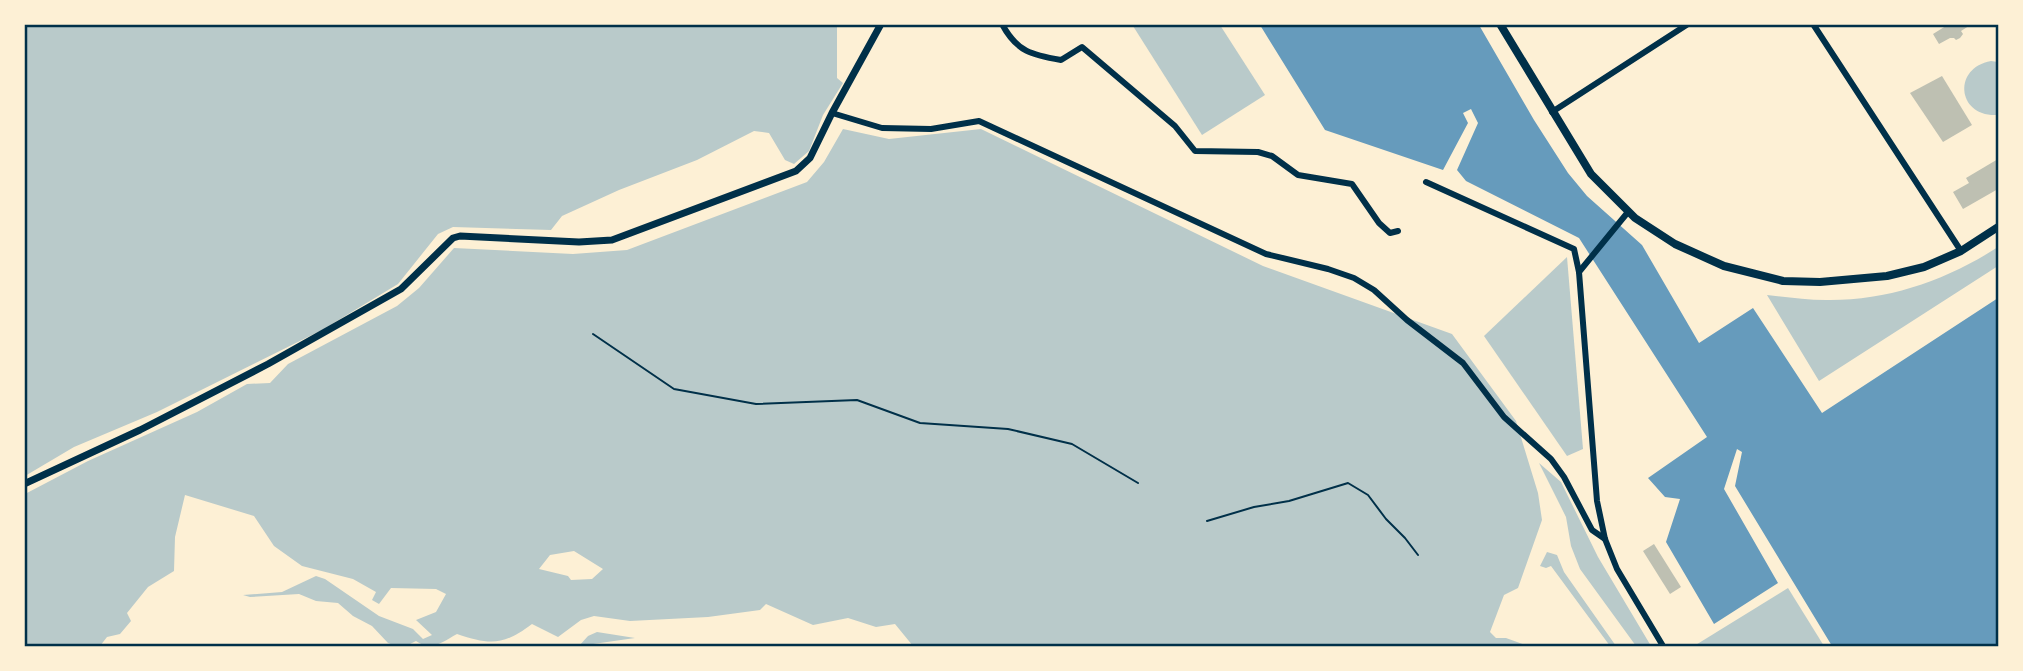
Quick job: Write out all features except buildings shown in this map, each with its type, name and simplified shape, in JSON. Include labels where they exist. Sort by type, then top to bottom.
[{"type":"main road","points":[[1500,24],[1591,174],[1628,212],[1675,244],[1724,266],[1783,281],[1820,282],[1887,276],[1924,267],[1961,251],[1998,227]]},
{"type":"street","points":[[24,484],[140,430],[268,364],[401,289],[453,238],[460,236],[579,242],[612,240],[796,170],[810,158],[881,24]]},
{"type":"street","points":[[1002,24],[1009,37],[1031,55],[1061,60],[1082,47],[1175,126],[1195,151],[1258,152],[1272,156],[1298,176],[1352,184],[1379,223],[1391,233],[1398,231]]},
{"type":"street","points":[[1552,112],[1688,24]]},
{"type":"street","points":[[1813,24],[1961,251]]},
{"type":"street","points":[[832,113],[882,128],[931,129],[979,121],[1266,254],[1354,278],[1374,290],[1407,320],[1463,363],[1504,417],[1551,459],[1564,477],[1592,530],[1605,539]]},
{"type":"street","points":[[1426,182],[1574,250],[1579,272],[1597,501],[1605,539],[1617,569],[1663,646]]},
{"type":"street","points":[[1579,272],[1628,212]]},
{"type":"path","points":[[593,334],[674,389],[756,404],[857,400],[920,423],[1008,429],[1072,444],[1138,483]]},
{"type":"path","points":[[1207,521],[1348,483],[1368,495],[1418,555]]},
{"type":"shaded area","points":[[25,24],[837,25],[837,78],[843,83],[823,115],[809,151],[794,164],[785,160],[769,133],[754,131],[697,160],[619,190],[562,216],[551,230],[453,227],[438,234],[398,284],[322,330],[157,412],[74,447],[25,476]]},
{"type":"shaded area","points":[[1220,25],[1265,95],[1202,135],[1133,26]]},
{"type":"shaded area","points":[[1998,62],[1997,115],[1984,114],[1974,108],[1967,101],[1964,91],[1970,73],[1978,65]]},
{"type":"shaded area","points":[[843,129],[889,139],[981,129],[1263,266],[1452,334],[1516,421],[1538,493],[1542,520],[1518,588],[1504,595],[1490,632],[1496,638],[1506,638],[1528,646],[913,646],[895,624],[876,627],[848,618],[813,625],[766,604],[760,610],[708,617],[630,621],[594,616],[581,620],[558,637],[532,624],[504,640],[479,640],[457,634],[432,646],[416,641],[406,646],[396,646],[388,643],[372,626],[353,616],[338,603],[316,601],[299,594],[250,597],[243,595],[282,592],[316,576],[325,579],[379,616],[413,629],[423,639],[432,635],[416,620],[436,612],[446,594],[436,589],[391,588],[379,604],[372,600],[376,592],[353,579],[302,566],[274,546],[254,516],[185,495],[175,537],[174,571],[148,587],[127,613],[131,621],[120,634],[107,637],[100,646],[25,646],[25,494],[88,461],[197,412],[247,384],[270,383],[288,364],[397,306],[419,288],[454,248],[573,254],[627,250],[807,182],[824,162]],"holes":[[[574,551],[603,569],[592,579],[571,580],[568,576],[539,569],[550,555]]]},
{"type":"shaded area","points":[[1998,247],[1998,266],[1819,381],[1767,295],[1826,300],[1872,297],[1938,279]]},
{"type":"shaded area","points":[[1567,257],[1583,449],[1567,456],[1484,336]]},
{"type":"shaded area","points":[[1539,463],[1561,482],[1598,557],[1651,646],[1636,646],[1580,569],[1571,546],[1566,517]]},
{"type":"shaded area","points":[[1547,552],[1557,555],[1564,572],[1616,646],[1610,646],[1551,566],[1540,566]]},
{"type":"shaded area","points":[[1788,588],[1824,646],[1694,646]]},
{"type":"shaded area","points":[[597,632],[635,638],[579,646],[588,636]]},
{"type":"water","points":[[1260,25],[1479,25],[1568,173],[1587,196],[1642,245],[1699,343],[1753,308],[1822,413],[1998,298],[1998,646],[1832,646],[1735,486],[1742,452],[1737,449],[1724,489],[1778,583],[1714,624],[1666,542],[1680,499],[1665,497],[1648,478],[1707,437],[1579,238],[1466,181],[1457,170],[1478,123],[1471,109],[1463,113],[1468,123],[1443,170],[1325,130]]}]
